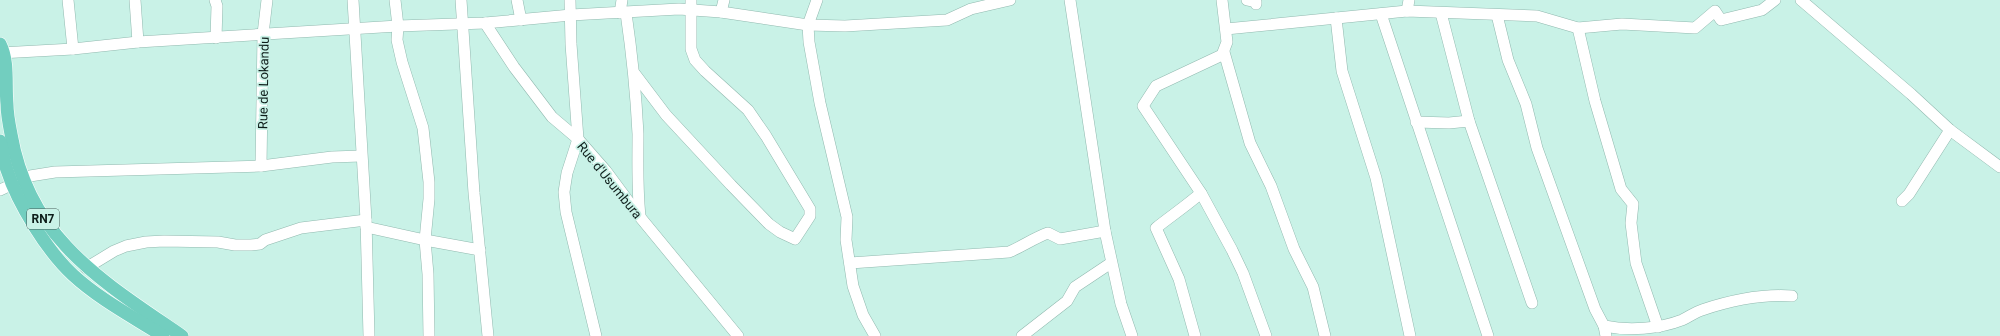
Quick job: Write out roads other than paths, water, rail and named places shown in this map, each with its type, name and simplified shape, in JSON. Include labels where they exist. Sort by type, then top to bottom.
[{"type":"main road","name":"RN7","points":[[1,50],[11,134],[18,165],[18,182],[33,222],[52,252],[73,275],[163,336]]},
{"type":"main road","name":"RN7","points":[[0,141],[7,170],[18,182],[53,233],[86,268],[182,336]]},
{"type":"street","points":[[68,0],[73,49]]},
{"type":"street","points":[[136,0],[138,42]]},
{"type":"street","points":[[215,0],[217,6],[216,38]]},
{"type":"street","name":"Rue de Lokandu","points":[[261,166],[263,34],[267,0]]},
{"type":"street","points":[[353,0],[366,223],[369,336]]},
{"type":"street","points":[[395,0],[398,26],[397,40],[402,62],[423,128],[429,199],[425,240],[428,274],[429,336]]},
{"type":"street","points":[[462,0],[470,142],[488,336]]},
{"type":"street","points":[[517,0],[521,20]]},
{"type":"street","points":[[570,0],[571,44],[578,139],[567,173],[564,192],[566,212],[596,336]]},
{"type":"street","points":[[622,0],[623,13],[635,74],[638,136],[637,195],[640,217]]},
{"type":"street","points":[[721,12],[724,0]]},
{"type":"street","points":[[818,0],[808,25],[809,42],[820,102],[847,217],[846,240],[853,286],[864,315],[875,336]]},
{"type":"street","points":[[1,50],[73,49],[138,42],[354,28],[485,23],[571,15],[623,13],[692,5],[721,12],[808,25],[845,26],[947,20],[971,4],[1010,0]]},
{"type":"street","points":[[1070,0],[1105,231],[1121,304],[1132,336]]},
{"type":"street","points":[[1222,0],[1227,42],[1224,52],[1218,58],[1156,86],[1143,106],[1201,193],[1243,273],[1266,336]]},
{"type":"street","points":[[1407,11],[1409,0]]},
{"type":"street","points":[[1226,29],[1407,11],[1536,16],[1578,28],[1622,24],[1695,28],[1715,11],[1721,20],[1762,10],[1775,0]]},
{"type":"street","points":[[1801,0],[1911,94],[1950,130],[2000,167]]},
{"type":"street","points":[[635,74],[666,115],[731,185],[769,224],[780,232],[795,239],[810,216],[810,209],[766,136],[748,110],[695,60],[691,49],[692,5]]},
{"type":"street","points":[[1441,13],[1469,121],[1532,303]]},
{"type":"street","points":[[1381,14],[1488,336]]},
{"type":"street","points":[[1497,15],[1508,60],[1526,104],[1537,148],[1595,309],[1605,331],[1614,328],[1658,327],[1682,320],[1701,310],[1780,294],[1792,296]]},
{"type":"street","points":[[1336,18],[1342,71],[1376,178],[1410,336]]},
{"type":"street","name":"Rue d'Usumbura","points":[[485,23],[514,67],[552,117],[578,139],[606,171],[640,217],[738,336]]},
{"type":"street","points":[[1578,28],[1595,100],[1621,189],[1633,204],[1631,223],[1636,262],[1658,327]]},
{"type":"street","points":[[1224,52],[1250,143],[1271,186],[1294,249],[1313,287],[1325,336]]},
{"type":"street","points":[[1416,122],[1449,123],[1469,121]]},
{"type":"street","points":[[1902,201],[1909,194],[1950,130]]},
{"type":"street","points":[[0,190],[36,174],[55,172],[261,166],[332,157],[361,156]]},
{"type":"street","points":[[1195,336],[1179,279],[1156,228],[1178,209],[1185,206],[1201,193]]},
{"type":"street","points":[[86,268],[120,249],[146,242],[218,242],[235,245],[251,245],[260,244],[266,240],[301,228],[366,223],[425,240],[480,250]]},
{"type":"street","points":[[850,263],[1009,252],[1026,244],[1033,238],[1048,233],[1060,239],[1105,231]]},
{"type":"street","points":[[1022,336],[1063,304],[1075,287],[1111,263]]}]
